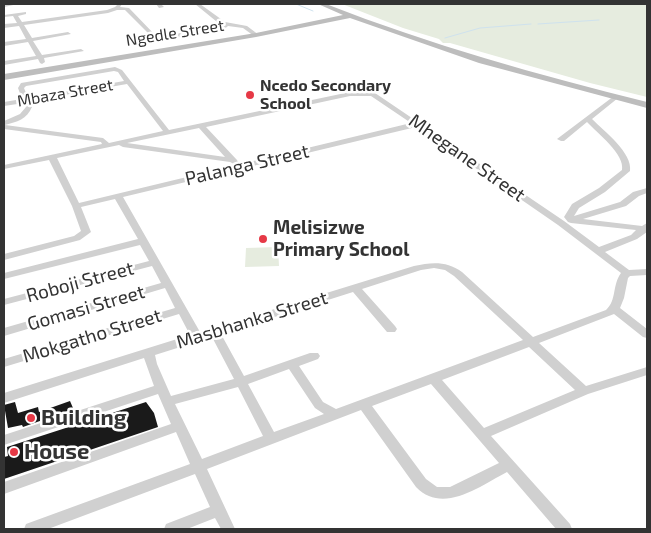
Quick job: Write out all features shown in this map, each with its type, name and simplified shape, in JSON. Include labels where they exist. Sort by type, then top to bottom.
[{"type":"main road","points":[[321,4],[471,58],[647,105]]},
{"type":"main road","name":"Ngedle Street","points":[[4,77],[256,35],[350,16]]},
{"type":"street","points":[[7,5],[16,4]]},
{"type":"street","points":[[197,4],[224,24],[242,25],[249,28],[256,35]]},
{"type":"street","points":[[4,26],[101,12],[119,6],[127,9],[156,38],[223,28],[224,24]]},
{"type":"street","points":[[6,16],[24,13]]},
{"type":"street","points":[[15,14],[41,59]]},
{"type":"street","points":[[4,44],[68,34]]},
{"type":"street","points":[[4,63],[41,59],[81,51]]},
{"type":"street","points":[[4,123],[16,119],[28,111],[27,100],[21,88],[27,83],[112,69],[120,71],[168,132]]},
{"type":"street","name":"Mbaza Street","points":[[4,104],[127,82]]},
{"type":"street","name":"Mhegane Street","points":[[4,167],[363,93],[378,96],[566,222],[598,251],[627,272]]},
{"type":"street","points":[[561,139],[616,97]]},
{"type":"street","points":[[566,222],[575,206],[608,186],[626,171],[627,165],[624,156],[588,119]]},
{"type":"street","name":"Palanga Street","points":[[76,206],[418,124]]},
{"type":"street","points":[[202,126],[239,167]]},
{"type":"street","points":[[4,127],[232,160]]},
{"type":"street","points":[[4,257],[77,238],[84,234],[86,230],[52,157]]},
{"type":"street","points":[[566,222],[623,204],[636,194],[647,190]]},
{"type":"street","points":[[118,196],[197,337]]},
{"type":"street","points":[[566,222],[647,228]]},
{"type":"street","points":[[598,251],[634,237],[647,228]]},
{"type":"street","points":[[4,276],[143,241]]},
{"type":"street","name":"Roboji Street","points":[[4,302],[156,262]]},
{"type":"street","name":"Masbhanka Street","points":[[4,398],[428,265],[444,265],[458,274],[584,392]]},
{"type":"street","points":[[31,529],[614,309],[618,302],[623,276],[627,272],[647,272]]},
{"type":"street","name":"Gomasi Street","points":[[4,332],[168,284]]},
{"type":"street","points":[[355,288],[391,329]]},
{"type":"street","points":[[614,309],[647,334]]},
{"type":"street","name":"Mokgatho Street","points":[[4,363],[181,310]]},
{"type":"street","points":[[215,332],[271,439]]},
{"type":"street","points":[[149,353],[151,364],[167,402],[228,529]]},
{"type":"street","points":[[167,402],[240,382],[314,356]]},
{"type":"street","points":[[292,364],[319,405],[336,415]]},
{"type":"street","points":[[482,434],[584,392],[647,371]]},
{"type":"street","points":[[434,378],[565,529]]},
{"type":"street","points":[[4,440],[161,388]]},
{"type":"street","points":[[363,404],[421,483],[434,494],[452,493],[509,465]]},
{"type":"street","points":[[4,488],[179,426]]},
{"type":"street","points":[[170,529],[219,510]]},
{"type":"shaded area","points":[[342,4],[647,4],[647,97],[590,83],[450,43],[443,43],[439,39],[403,28]]},
{"type":"shaded area","points":[[278,247],[279,266],[245,267],[246,248]]},
{"type":"building","points":[[70,401],[73,408],[68,411],[23,427],[22,425],[8,428],[4,405],[15,402],[18,413],[38,407],[39,412]]},
{"type":"building","points":[[146,402],[154,413],[158,427],[4,479],[4,457],[8,456],[7,447]]},
{"type":"waterway","points":[[296,4],[313,11]]},
{"type":"waterway","points":[[538,24],[599,20]]},
{"type":"waterway","points":[[445,38],[480,28],[531,24]]},
{"type":"place","name":"Ncedo Secondary School","points":[[250,95]]},
{"type":"place","name":"Melisizwe Primary School","points":[[263,239]]},
{"type":"place","name":"Building","points":[[31,418]]},
{"type":"place","name":"House","points":[[14,452]]}]
